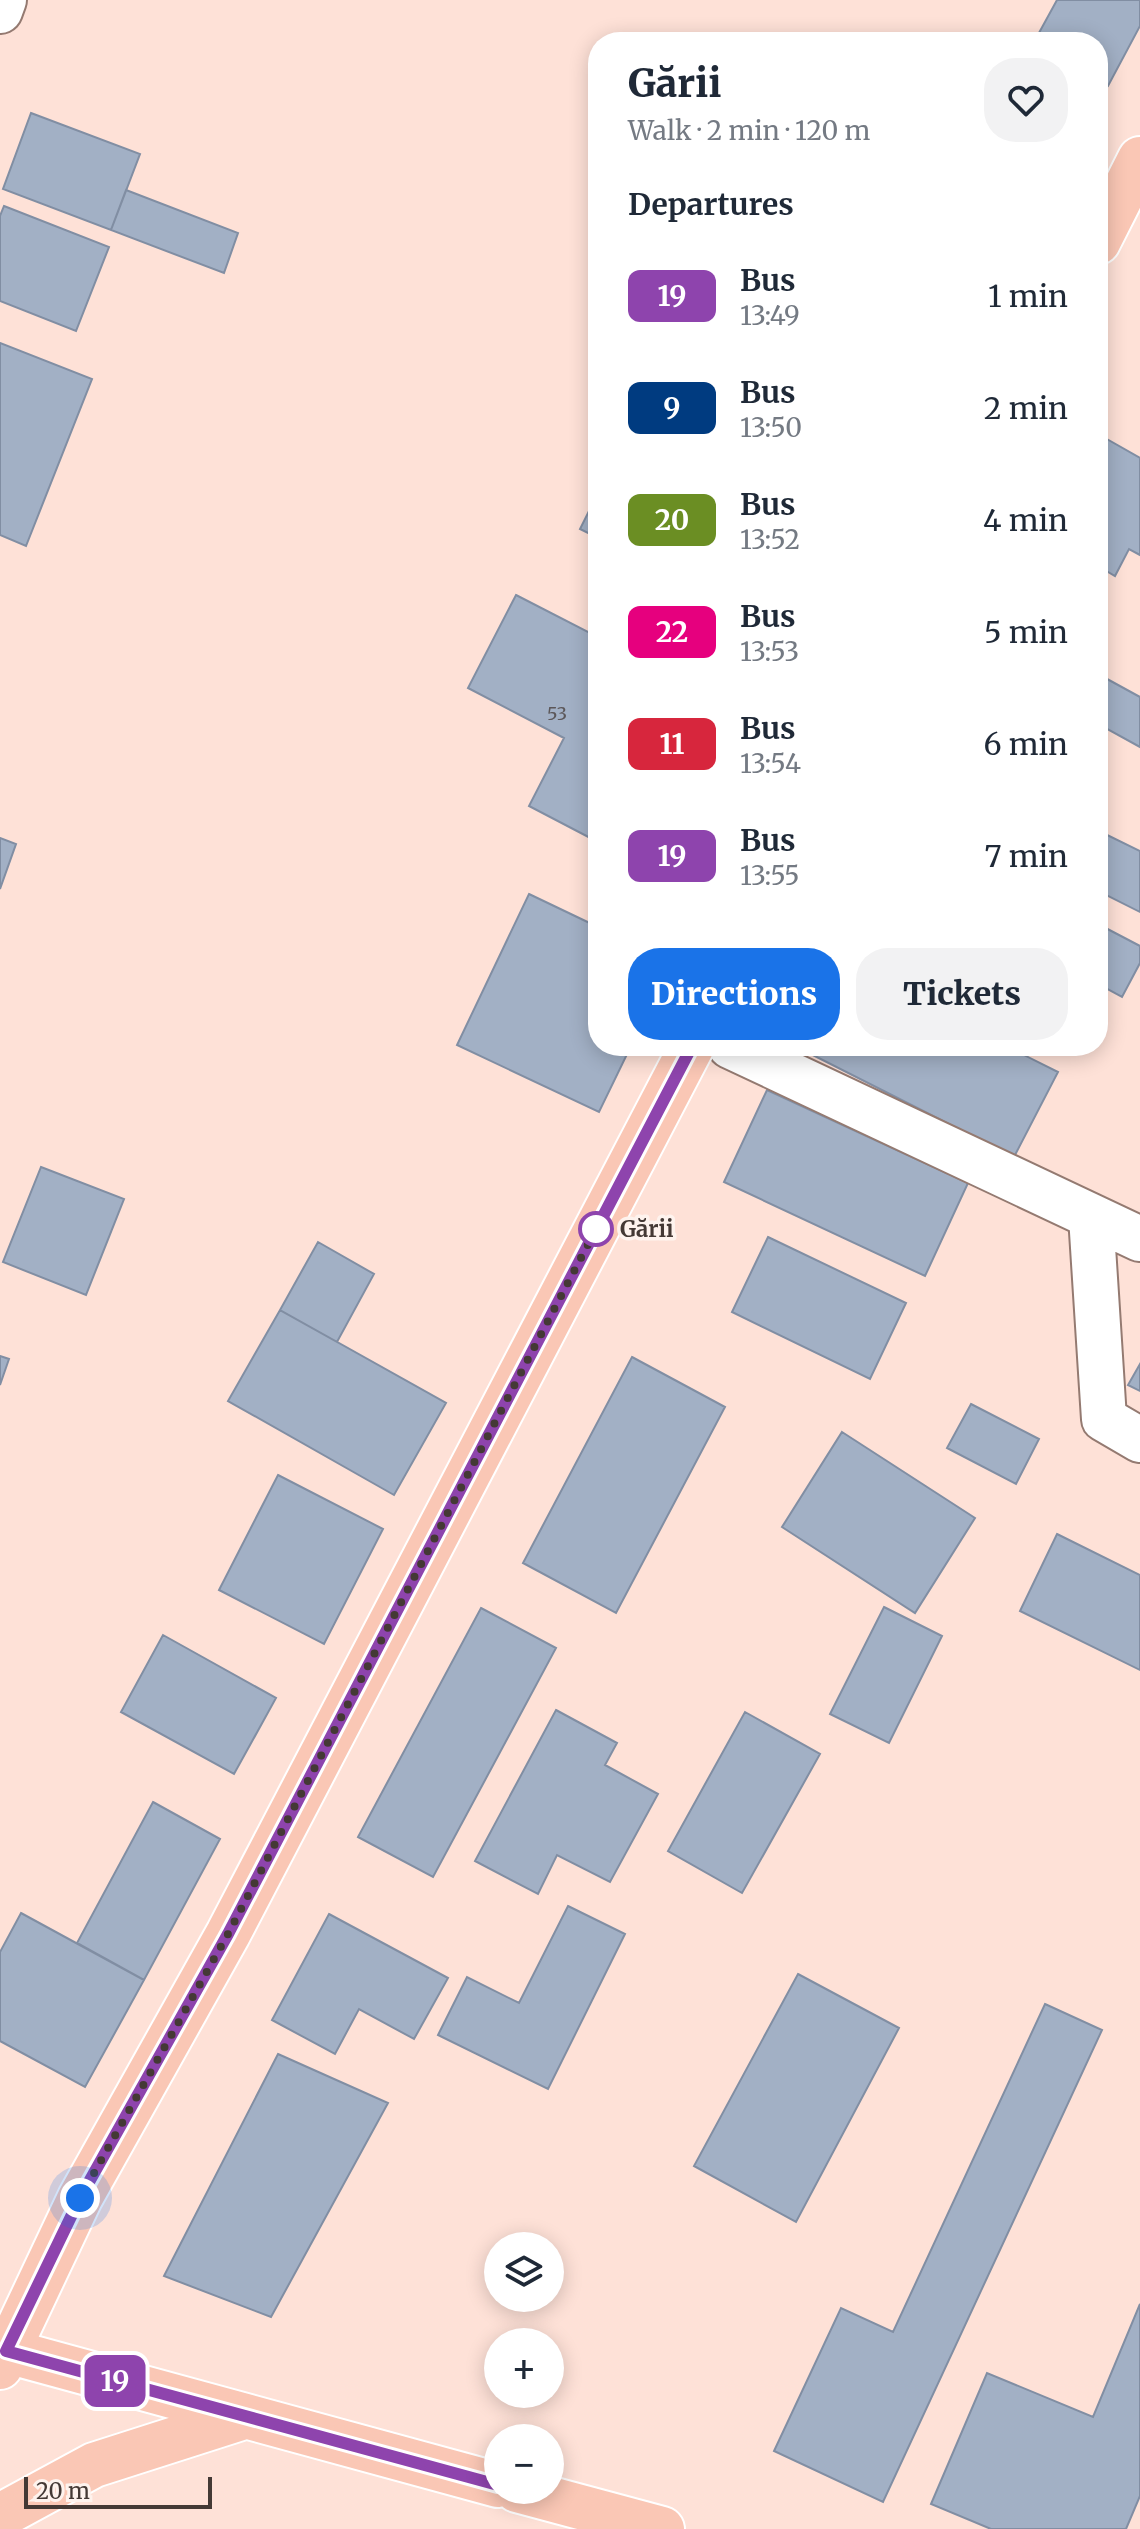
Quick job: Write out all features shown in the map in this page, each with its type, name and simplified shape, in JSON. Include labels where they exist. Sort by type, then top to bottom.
[{"type":"main road","points":[[1108,222],[1140,159]]},
{"type":"main road","points":[[484,2481],[2,2356],[80,2198],[228,1934],[687,1056]]},
{"type":"main road","points":[[0,2516],[94,2465],[244,2417]]},
{"type":"main road","points":[[564,2503],[662,2529]]},
{"type":"street","points":[[0,11],[4,0]]},
{"type":"street","points":[[751,1056],[1140,1239]]},
{"type":"street","points":[[1091,1216],[1104,1419],[1140,1440]]},
{"type":"building","points":[[1057,0],[1140,0],[1140,26],[1108,86],[1108,32],[1039,32]]},
{"type":"building","points":[[31,113],[140,154],[111,230],[3,189]]},
{"type":"building","points":[[126,190],[238,233],[224,273],[111,230]]},
{"type":"building","points":[[4,206],[109,247],[76,331],[0,301],[0,216]]},
{"type":"building","points":[[0,343],[92,379],[26,546],[0,535]]},
{"type":"building","points":[[1108,440],[1140,458],[1140,555],[1129,549],[1115,576],[1108,572]]},
{"type":"building","points":[[588,513],[588,533],[580,529]]},
{"type":"building","points":[[516,595],[588,632],[588,837],[529,806],[564,738],[468,688]]},
{"type":"building","points":[[1108,679],[1140,697],[1140,747],[1108,729]]},
{"type":"building","points":[[1108,835],[1140,851],[1140,912],[1108,896]]},
{"type":"building","points":[[0,838],[16,844],[0,889]]},
{"type":"building","points":[[529,894],[588,922],[588,1056],[626,1056],[599,1112],[457,1045]]},
{"type":"building","points":[[1108,929],[1140,946],[1140,963],[1122,997],[1108,989]]},
{"type":"building","points":[[815,1056],[1026,1056],[1058,1072],[1014,1157]]},
{"type":"building","points":[[767,1090],[968,1183],[925,1276],[724,1182]]},
{"type":"building","points":[[41,1167],[124,1199],[86,1295],[3,1262]]},
{"type":"building","points":[[768,1237],[906,1303],[870,1379],[732,1312]]},
{"type":"building","points":[[318,1242],[374,1274],[337,1342],[280,1310]]},
{"type":"building","points":[[280,1310],[446,1403],[394,1495],[228,1401]]},
{"type":"building","points":[[0,1356],[9,1359],[0,1385]]},
{"type":"building","points":[[632,1357],[725,1407],[616,1613],[523,1563]]},
{"type":"building","points":[[1140,1364],[1140,1391],[1128,1385]]},
{"type":"building","points":[[971,1404],[1039,1439],[1016,1484],[947,1448]]},
{"type":"building","points":[[842,1432],[975,1518],[915,1613],[782,1527]]},
{"type":"building","points":[[278,1475],[383,1529],[324,1644],[219,1590]]},
{"type":"building","points":[[1057,1534],[1140,1575],[1140,1670],[1020,1611]]},
{"type":"building","points":[[884,1607],[942,1636],[889,1743],[830,1714]]},
{"type":"building","points":[[481,1608],[556,1648],[433,1877],[358,1837]]},
{"type":"building","points":[[163,1635],[276,1698],[234,1774],[121,1712]]},
{"type":"building","points":[[556,1710],[617,1743],[605,1765],[658,1794],[610,1882],[557,1855],[538,1894],[475,1861]]},
{"type":"building","points":[[745,1712],[820,1754],[742,1893],[668,1851]]},
{"type":"building","points":[[153,1802],[220,1839],[144,1980],[77,1943]]},
{"type":"building","points":[[568,1906],[625,1934],[548,2089],[438,2035],[467,1977],[519,2003]]},
{"type":"building","points":[[21,1913],[144,1980],[85,2087],[0,2041],[0,1952]]},
{"type":"building","points":[[329,1914],[448,1978],[414,2039],[359,2009],[335,2054],[272,2020]]},
{"type":"building","points":[[798,1974],[899,2028],[796,2222],[694,2166]]},
{"type":"building","points":[[1045,2004],[1102,2030],[883,2502],[774,2451],[841,2308],[893,2332]]},
{"type":"building","points":[[278,2054],[388,2103],[271,2317],[164,2276]]},
{"type":"building","points":[[1140,2304],[1140,2496],[1126,2529],[991,2529],[931,2504],[987,2373],[1093,2417]]},
{"type":"bus line","name":"19","points":[[484,2481],[6,2351],[80,2198],[228,1934],[687,1056]]},
{"type":"place","name":"Gării","points":[[596,1229]]},
{"type":"route","points":[[80,2198],[228,1934],[596,1229]]}]
